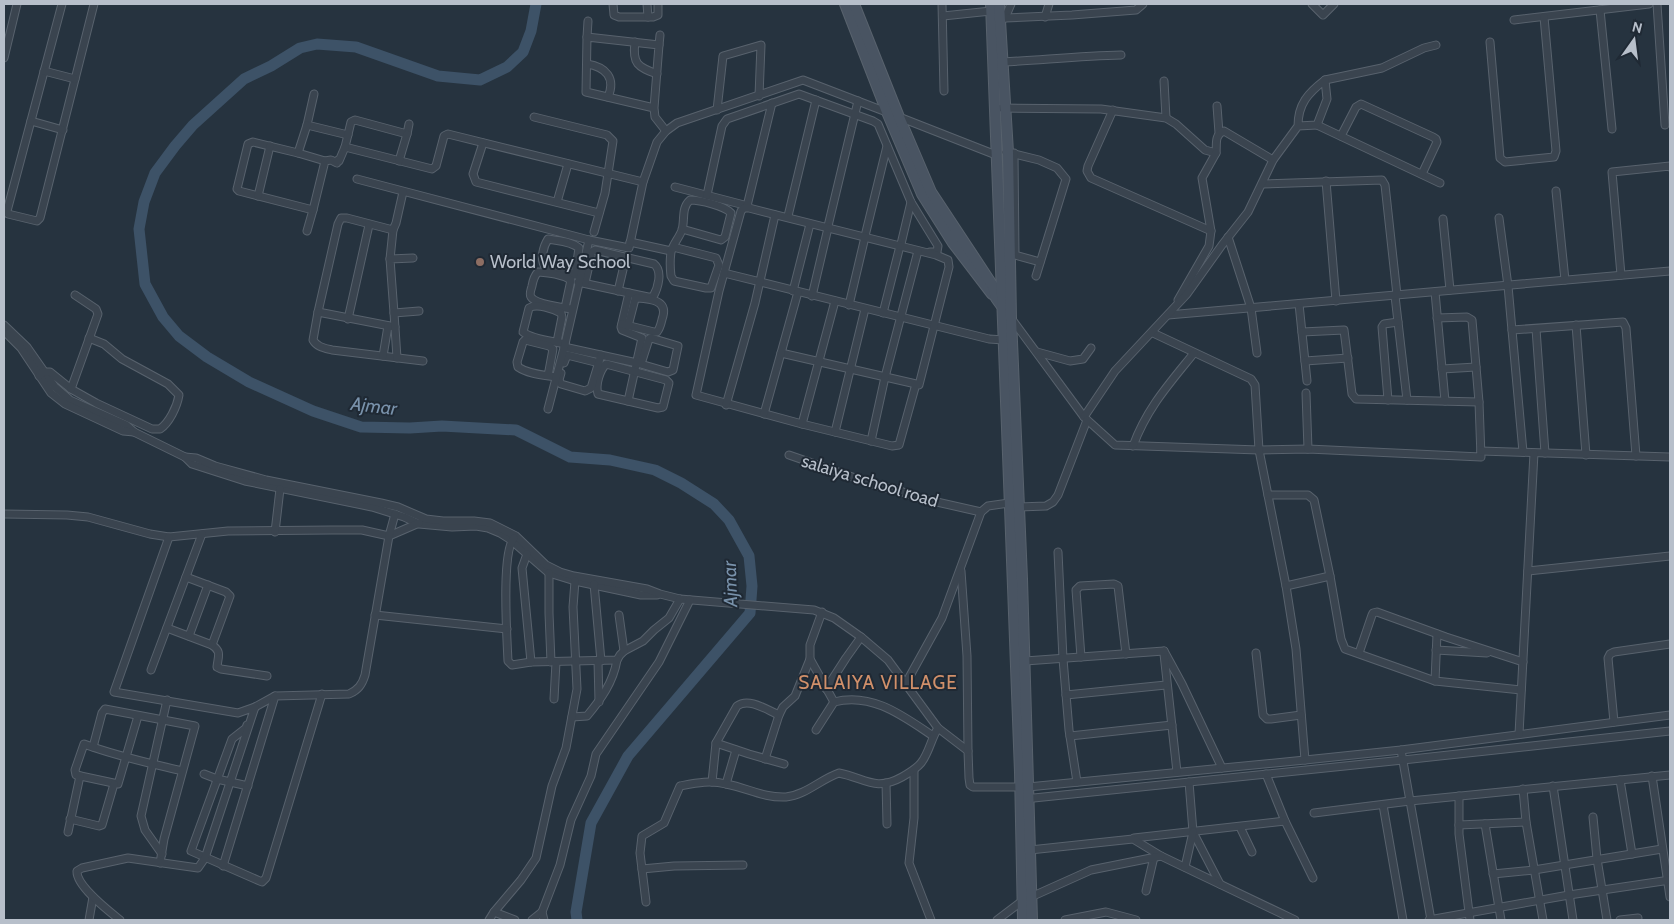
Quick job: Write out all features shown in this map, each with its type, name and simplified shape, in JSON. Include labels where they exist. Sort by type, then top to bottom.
[{"type":"street","points":[[4,58],[17,4]]},
{"type":"street","points":[[62,4],[7,211],[8,214],[39,220],[94,4]]},
{"type":"street","points":[[613,4],[614,15],[619,17],[658,15],[658,4]]},
{"type":"street","points":[[648,4],[648,16]]},
{"type":"street","points":[[844,4],[922,194],[953,243],[988,292],[1003,307],[1085,418],[1114,445],[1259,450],[1308,449],[1479,458],[1482,451],[1472,320],[1467,317],[1437,318]]},
{"type":"street","points":[[854,4],[931,192],[992,286],[996,298]]},
{"type":"street","points":[[942,4],[944,92]]},
{"type":"street","points":[[1000,4],[1003,18],[1003,62],[1011,153],[1015,255],[1040,262]]},
{"type":"street","points":[[1003,18],[1011,4]]},
{"type":"street","points":[[1045,17],[1050,4]]},
{"type":"street","points":[[1003,18],[1045,17],[1136,10],[1143,4]]},
{"type":"street","points":[[1312,4],[1323,15],[1334,4]]},
{"type":"street","points":[[1514,20],[1650,4]]},
{"type":"street","points":[[1657,4],[1665,125]]},
{"type":"street","points":[[943,16],[991,7],[1004,340],[1025,661],[1024,787]]},
{"type":"street","points":[[1600,10],[1612,130]]},
{"type":"street","points":[[1490,42],[1500,158],[1505,162],[1554,157],[1556,151],[1544,16]]},
{"type":"street","points":[[588,21],[586,92],[654,108]]},
{"type":"street","points":[[660,35],[654,108],[655,117],[666,131]]},
{"type":"street","points":[[587,37],[659,45]]},
{"type":"street","points":[[635,42],[633,54],[636,62],[641,68],[657,74]]},
{"type":"street","points":[[717,110],[723,56],[762,46],[759,96]]},
{"type":"street","points":[[906,683],[942,618],[981,512],[988,506],[1014,511],[1046,506],[1053,502],[1058,494],[1085,418],[1115,372],[1187,294],[1248,212],[1274,160],[1298,126],[1298,114],[1310,92],[1324,80],[1382,68],[1424,48],[1436,46]]},
{"type":"street","points":[[1003,62],[1121,55]]},
{"type":"street","points":[[587,64],[601,68],[609,77],[611,84],[608,97]]},
{"type":"street","points":[[44,71],[75,79]]},
{"type":"street","points":[[357,179],[589,240],[629,248],[643,182],[656,142],[666,131],[677,123],[803,80],[996,152],[1011,153],[1039,160],[1056,168],[1066,179],[1036,276]]},
{"type":"street","points":[[1317,125],[1327,99],[1324,80]]},
{"type":"street","points":[[1164,81],[1166,118]]},
{"type":"street","points":[[298,153],[314,94]]},
{"type":"street","points":[[675,187],[900,245],[934,253],[938,249],[911,202],[878,124],[799,94],[727,119],[722,126],[707,195]]},
{"type":"street","points":[[788,216],[816,100]]},
{"type":"street","points":[[812,296],[858,101]]},
{"type":"street","points":[[747,206],[772,103]]},
{"type":"street","points":[[1341,136],[1356,107],[1361,104],[1436,138],[1422,174]]},
{"type":"street","points":[[1178,300],[1209,246],[1211,231],[1202,178],[1216,153],[1217,136],[1219,133],[1217,106]]},
{"type":"street","points":[[994,108],[1113,110],[1166,118],[1176,124],[1205,150],[1216,153]]},
{"type":"street","points":[[1113,110],[1088,166],[1087,171],[1091,178],[1211,231]]},
{"type":"street","points":[[534,117],[607,135],[613,142],[614,147],[605,193],[594,232]]},
{"type":"street","points":[[313,210],[237,189],[248,144],[253,142],[337,163],[345,147],[351,122],[355,120],[406,134]]},
{"type":"street","points":[[31,121],[62,130]]},
{"type":"street","points":[[399,161],[408,124]]},
{"type":"street","points":[[307,125],[348,135]]},
{"type":"street","points":[[1298,126],[1317,125],[1440,183]]},
{"type":"street","points":[[1219,133],[1224,131],[1274,160]]},
{"type":"street","points":[[345,147],[432,169],[436,166],[444,136],[448,134],[643,182]]},
{"type":"street","points":[[483,143],[474,174],[476,182],[599,213]]},
{"type":"street","points":[[258,196],[270,146]]},
{"type":"street","points":[[849,305],[887,146]]},
{"type":"street","points":[[1011,153],[1014,511],[1024,787],[1030,850],[1027,898],[1023,920]]},
{"type":"street","points":[[307,231],[325,161]]},
{"type":"street","points":[[557,202],[568,164]]},
{"type":"street","points":[[1621,275],[1612,172],[1670,167]]},
{"type":"street","points":[[1262,184],[1378,179],[1384,182],[1407,400]]},
{"type":"street","points":[[1326,181],[1336,301]]},
{"type":"street","points":[[1556,191],[1565,280]]},
{"type":"street","points":[[383,356],[394,313],[390,259],[392,230],[396,223],[403,192]]},
{"type":"street","points":[[630,242],[672,249],[716,258],[719,265],[712,288],[674,281],[671,276],[672,249],[682,229],[684,209],[690,200],[723,207],[731,213],[725,237],[721,240],[682,229]]},
{"type":"street","points":[[882,313],[911,202]]},
{"type":"street","points":[[828,227],[749,208],[744,208],[741,211],[724,273],[696,395],[892,446],[899,445],[916,384]]},
{"type":"street","points":[[726,404],[760,282],[776,214]]},
{"type":"street","points":[[392,230],[342,218],[338,224],[313,340],[320,347],[332,350],[423,361]]},
{"type":"street","points":[[1499,218],[1508,286],[1522,452]]},
{"type":"street","points":[[1443,219],[1450,290]]},
{"type":"street","points":[[764,414],[796,292],[810,224]]},
{"type":"street","points":[[348,319],[370,225]]},
{"type":"street","points":[[1228,237],[1251,308],[1257,352]]},
{"type":"street","points":[[568,308],[579,279],[592,252],[595,250],[654,264],[660,272],[653,297],[618,291],[579,279],[545,267],[542,256],[548,239],[577,245],[579,248],[579,279]]},
{"type":"street","points":[[579,279],[589,240]]},
{"type":"street","points":[[781,353],[919,385],[949,267],[948,260],[900,245]]},
{"type":"street","points":[[871,441],[885,377],[918,251]]},
{"type":"street","points":[[618,291],[626,257]]},
{"type":"street","points":[[390,259],[413,258]]},
{"type":"street","points":[[1168,316],[1670,270]]},
{"type":"street","points":[[548,409],[565,345],[571,280],[548,272],[538,272],[534,276],[530,295],[532,300],[568,308]]},
{"type":"street","points":[[724,273],[901,318],[989,339],[1004,340]]},
{"type":"street","points":[[1435,292],[1445,401]]},
{"type":"street","points":[[625,325],[629,293]]},
{"type":"street","points":[[71,389],[98,312],[75,295]]},
{"type":"street","points":[[625,325],[657,332],[660,329],[664,307],[661,303],[635,299],[622,330],[642,338],[638,366]]},
{"type":"street","points":[[802,424],[820,363],[835,301]]},
{"type":"street","points":[[1299,304],[1307,381]]},
{"type":"street","points":[[557,342],[562,317],[561,313],[532,306],[528,308],[523,332],[528,336],[557,342],[600,359]]},
{"type":"street","points":[[835,432],[865,309]]},
{"type":"street","points":[[394,313],[419,311]]},
{"type":"street","points":[[318,312],[391,327]]},
{"type":"street","points":[[1388,400],[1382,327],[1384,324],[1398,322]]},
{"type":"street","points":[[1512,330],[1621,322],[1625,324],[1636,456]]},
{"type":"street","points":[[4,325],[27,348],[42,374]]},
{"type":"street","points":[[1576,325],[1586,455]]},
{"type":"street","points":[[391,327],[397,358]]},
{"type":"street","points":[[1536,328],[1545,453]]},
{"type":"street","points":[[4,330],[42,374],[70,400],[126,425],[134,432],[185,457],[196,458],[280,490],[364,505],[452,528],[476,526],[513,538],[546,565],[560,572],[647,589],[680,599],[818,611],[834,618],[861,637],[888,660],[938,728],[968,751]]},
{"type":"street","points":[[1302,332],[1344,330],[1352,394],[1356,399],[1479,402]]},
{"type":"street","points":[[1153,333],[1254,382],[1259,450],[1286,586],[1296,649],[1305,760]]},
{"type":"street","points":[[42,374],[50,372],[71,389],[104,407],[152,429],[160,430],[164,427],[179,396],[168,384],[122,359],[104,344],[90,338]]},
{"type":"street","points":[[600,359],[590,388],[585,391],[561,384],[559,380],[567,355],[600,359],[638,366],[671,372],[678,346],[649,339],[638,366],[628,400]]},
{"type":"street","points":[[548,376],[553,349],[526,340],[523,342],[517,362],[518,366],[526,370],[548,376],[556,378]]},
{"type":"street","points":[[1036,352],[1070,361],[1083,359],[1091,348]]},
{"type":"street","points":[[1133,446],[1140,426],[1150,409],[1194,353]]},
{"type":"street","points":[[1305,361],[1348,358]]},
{"type":"street","points":[[606,364],[638,366],[669,383],[663,407],[598,394],[596,391],[603,366],[606,364]]},
{"type":"street","points":[[1442,369],[1476,367]]},
{"type":"street","points":[[1306,393],[1308,449]]},
{"type":"street","points":[[1482,451],[1670,457]]},
{"type":"street","points":[[1519,734],[1534,453]]},
{"type":"street","name":"salaiya school road","points":[[789,455],[884,488],[892,488],[919,498],[981,512]]},
{"type":"street","points":[[265,483],[398,507],[420,521]]},
{"type":"street","points":[[275,532],[280,490]]},
{"type":"street","points":[[1268,496],[1308,495],[1314,500],[1341,639],[1345,649],[1435,681],[1521,690]]},
{"type":"street","points":[[4,514],[88,517],[150,534],[169,537],[228,531],[362,530],[389,536],[420,521]]},
{"type":"street","points":[[169,537],[114,692],[238,713],[255,707],[275,696],[349,694],[356,691],[362,684],[389,536],[395,514]]},
{"type":"street","points":[[151,670],[202,534]]},
{"type":"street","points":[[513,538],[549,574],[641,595],[660,594]]},
{"type":"street","points":[[513,538],[507,556],[507,629],[508,661],[510,664],[618,660]]},
{"type":"street","points":[[1058,552],[1063,659],[1070,736],[1077,782]]},
{"type":"street","points":[[527,554],[522,568],[532,662]]},
{"type":"street","points":[[1528,571],[1670,556]]},
{"type":"street","points":[[960,568],[967,656],[969,778],[970,785],[982,788],[1024,787],[1401,750],[1670,715]]},
{"type":"street","points":[[549,574],[549,613],[554,662],[554,699]]},
{"type":"street","points":[[1286,586],[1330,576]]},
{"type":"street","points":[[186,578],[226,592],[230,596],[212,645]]},
{"type":"street","points":[[489,920],[536,858],[552,786],[566,748],[577,689],[573,607],[575,581]]},
{"type":"street","points":[[594,584],[599,661],[599,702]]},
{"type":"street","points":[[1082,657],[1076,590],[1080,586],[1114,584],[1118,586],[1126,654]]},
{"type":"street","points":[[189,636],[208,585]]},
{"type":"street","points":[[572,717],[587,716],[604,696],[614,674],[620,654],[642,641],[669,618],[680,599]]},
{"type":"street","points":[[532,920],[543,916],[560,865],[571,820],[590,776],[596,754],[659,662],[690,600]]},
{"type":"street","points":[[765,758],[783,707],[795,696],[810,660],[810,645],[818,611]]},
{"type":"street","points":[[1359,653],[1372,615],[1375,612],[1523,662]]},
{"type":"street","points":[[375,615],[507,629]]},
{"type":"street","points":[[619,615],[624,651]]},
{"type":"street","points":[[167,628],[218,649],[217,667],[220,669],[267,676]]},
{"type":"street","points":[[1435,681],[1437,634]]},
{"type":"street","points":[[826,689],[861,637]]},
{"type":"street","points":[[1614,722],[1608,658],[1610,654],[1670,644]]},
{"type":"street","points":[[1436,650],[1497,653]]},
{"type":"street","points":[[1025,661],[1164,651]]},
{"type":"street","points":[[1164,651],[1166,685],[1177,772]]},
{"type":"street","points":[[1164,651],[1222,768]]},
{"type":"street","points":[[1256,653],[1263,715],[1267,719],[1271,719],[1301,714]]},
{"type":"street","points":[[810,660],[834,702]]},
{"type":"street","points":[[1066,695],[1166,685]]},
{"type":"street","points":[[255,707],[246,728],[232,738],[191,851],[259,882],[264,881],[266,878],[322,694]]},
{"type":"street","points":[[223,866],[275,696]]},
{"type":"street","points":[[816,730],[834,702],[854,699],[890,708],[934,736]]},
{"type":"street","points":[[162,854],[145,830],[141,816],[167,700]]},
{"type":"street","points":[[712,782],[716,743],[737,706],[741,703],[749,702],[780,715]]},
{"type":"street","points":[[120,920],[93,897],[77,876],[78,870],[128,858],[198,868],[205,858],[255,707]]},
{"type":"street","points":[[93,747],[103,710],[105,709],[195,726],[164,839],[160,863]]},
{"type":"street","points":[[138,716],[127,757],[118,784],[76,775],[75,770],[83,745],[93,747],[127,757],[152,764],[182,771]]},
{"type":"street","points":[[1070,736],[1172,725]]},
{"type":"street","points":[[646,902],[640,853],[642,836],[664,823],[680,786],[707,781],[726,784],[771,797],[789,796],[807,790],[839,773],[863,782],[877,784],[892,782],[914,770],[921,763],[938,728]]},
{"type":"street","points":[[1025,799],[1670,731]]},
{"type":"street","points":[[716,743],[784,764]]},
{"type":"street","points":[[726,784],[736,750]]},
{"type":"street","points":[[1401,750],[1430,920],[1470,916],[1499,907],[1669,880]]},
{"type":"street","points":[[914,770],[914,818],[909,862],[931,920]]},
{"type":"street","points":[[204,774],[248,786]]},
{"type":"street","points":[[1266,774],[1285,821],[1313,878]]},
{"type":"street","points":[[1314,813],[1410,800],[1670,774]]},
{"type":"street","points":[[68,832],[80,776]]},
{"type":"street","points":[[1652,776],[1662,850],[1669,880],[1670,897]]},
{"type":"street","points":[[1620,780],[1632,854]]},
{"type":"street","points":[[1185,867],[1193,832],[1189,782]]},
{"type":"street","points":[[886,783],[886,824]]},
{"type":"street","points":[[70,819],[99,826],[102,825],[114,784]]},
{"type":"street","points":[[1553,786],[1573,920]]},
{"type":"street","points":[[1523,789],[1526,822],[1543,920]]},
{"type":"street","points":[[1459,796],[1459,825],[1470,916]]},
{"type":"street","points":[[1025,799],[1027,898],[1032,920]]},
{"type":"street","points":[[1383,805],[1403,920]]},
{"type":"street","points":[[1593,817],[1597,859],[1607,920]]},
{"type":"street","points":[[1030,850],[1285,821]]},
{"type":"street","points":[[1459,825],[1526,822]]},
{"type":"street","points":[[1485,824],[1501,920]]},
{"type":"street","points":[[1240,827],[1252,852]]},
{"type":"street","points":[[1193,832],[1220,884]]},
{"type":"street","points":[[1133,838],[1158,856],[1295,920]]},
{"type":"street","points":[[1493,874],[1534,870],[1662,850]]},
{"type":"street","points":[[997,920],[1027,898],[1091,870],[1158,856]]},
{"type":"street","points":[[1146,890],[1158,856]]},
{"type":"street","points":[[642,869],[674,866],[743,865]]},
{"type":"street","points":[[90,920],[93,897]]},
{"type":"street","points":[[494,912],[515,920]]},
{"type":"street","points":[[1065,920],[1081,919],[1106,912],[1124,919],[1136,920]]},
{"type":"street","points":[[1620,920],[1638,918]]},
{"type":"waterway","name":"Ajmar","points":[[536,4],[531,31],[523,52],[507,67],[480,80],[438,76],[356,47],[317,44],[300,48],[271,66],[244,79],[193,125],[155,173],[144,202],[139,229],[145,284],[163,317],[179,336],[207,357],[249,382],[313,411],[361,427],[410,428],[442,426],[516,430],[570,457],[610,460],[655,470],[681,483],[714,504],[729,520],[749,556],[752,586],[750,613],[628,756],[591,823],[576,912],[577,920]]},
{"type":"place","name":"World Way School","points":[[480,262]]},
{"type":"district","name":"SALAIYA VILLAGE","points":[[878,682]]}]
